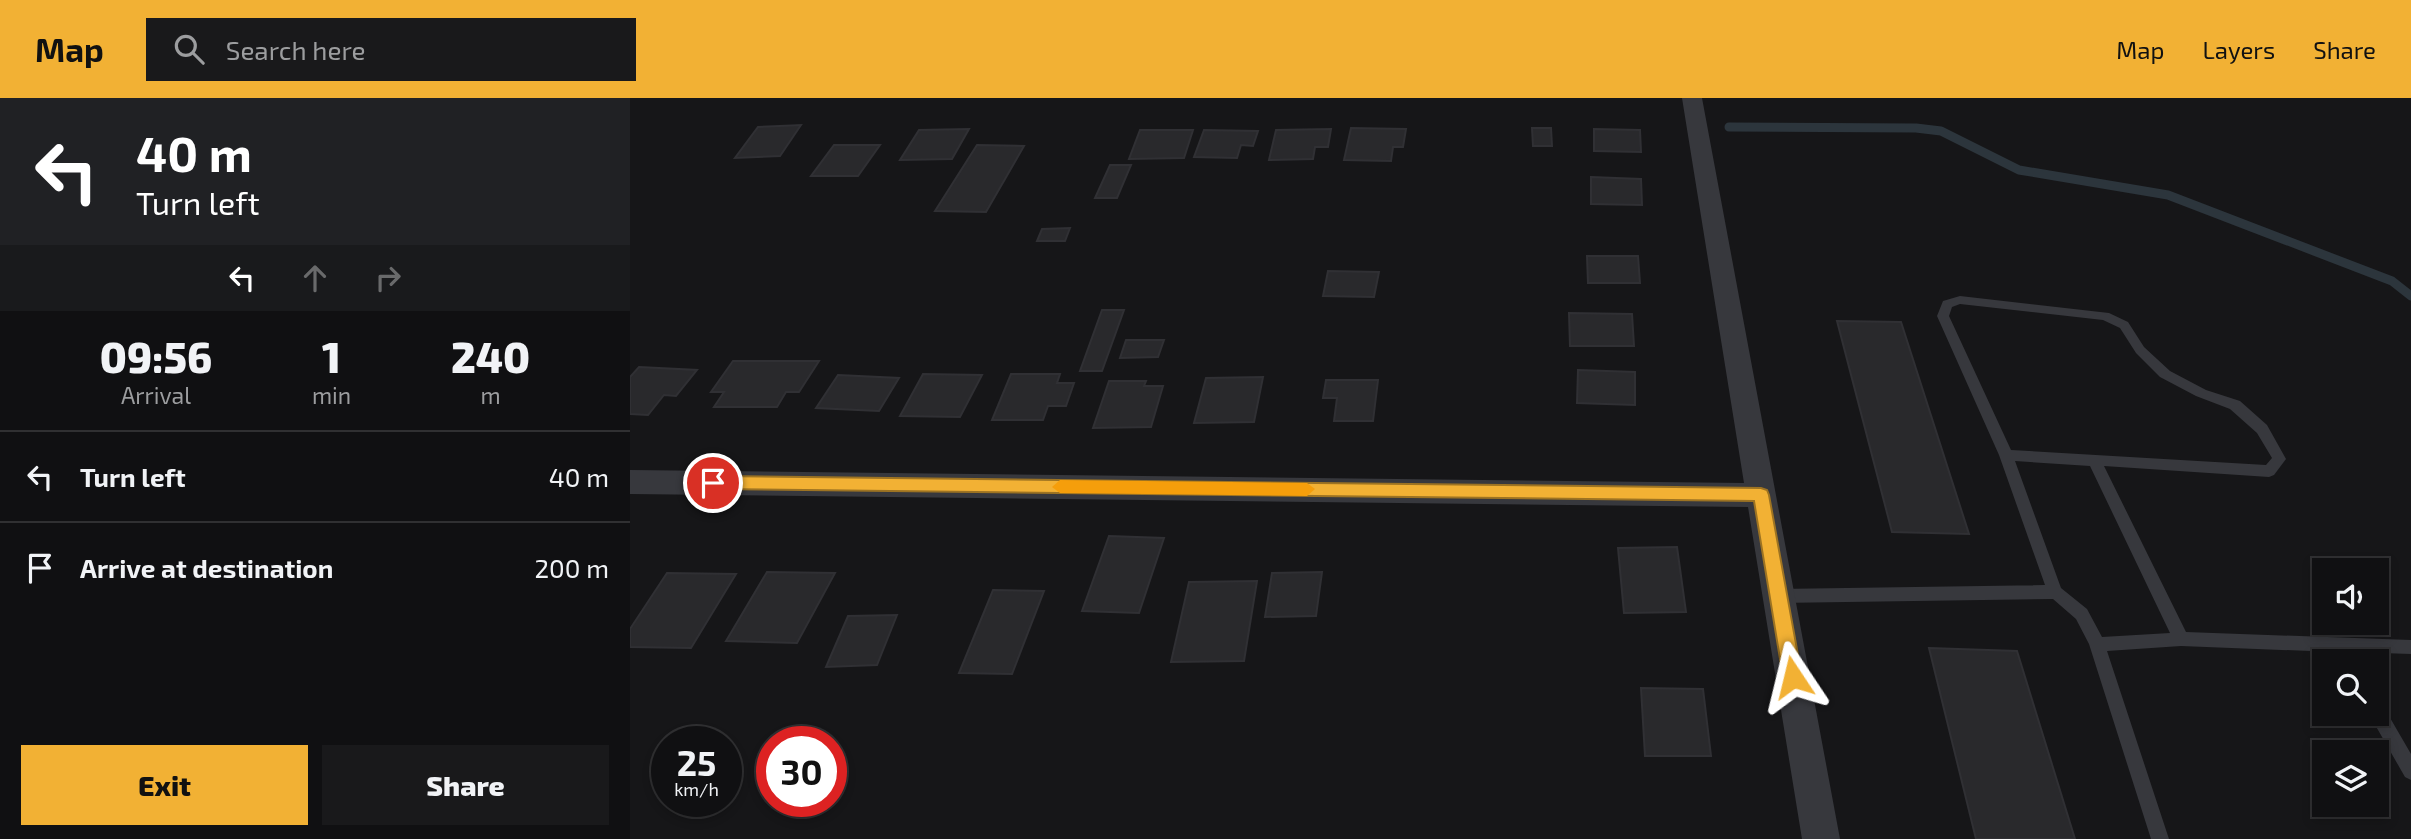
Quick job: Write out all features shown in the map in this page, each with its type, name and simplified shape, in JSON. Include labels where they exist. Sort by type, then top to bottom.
[{"type":"street","points":[[1692,98],[1821,839]]},
{"type":"street","points":[[630,482],[1761,495]]},
{"type":"lane","points":[[2006,455],[2269,471],[2279,459],[2262,429],[2235,405],[2201,393],[2165,373],[2140,350],[2124,325],[2105,316],[1960,300],[1947,304],[1943,316],[2006,455],[2055,592]]},
{"type":"lane","points":[[2095,462],[2182,639]]},
{"type":"lane","points":[[1778,596],[2055,592],[2071,601],[2085,616],[2097,644],[2160,839]]},
{"type":"lane","points":[[2097,644],[2182,639],[2411,647]]},
{"type":"lane","points":[[2339,643],[2342,649]]},
{"type":"lane","points":[[2385,726],[2411,771]]},
{"type":"building","points":[[801,125],[780,156],[735,158],[758,127]]},
{"type":"building","points":[[1351,128],[1406,129],[1403,147],[1393,147],[1391,161],[1344,160]]},
{"type":"building","points":[[1532,128],[1551,128],[1552,146],[1533,146]]},
{"type":"building","points":[[969,129],[952,159],[900,160],[919,130]]},
{"type":"building","points":[[1331,129],[1328,147],[1315,147],[1313,159],[1269,160],[1276,130]]},
{"type":"building","points":[[1594,129],[1640,130],[1641,152],[1594,151]]},
{"type":"building","points":[[1140,130],[1193,130],[1184,158],[1129,159]]},
{"type":"building","points":[[1204,130],[1258,131],[1253,146],[1241,145],[1237,158],[1194,157]]},
{"type":"building","points":[[834,145],[880,145],[858,176],[811,176]]},
{"type":"building","points":[[977,145],[1024,146],[986,212],[935,211]]},
{"type":"building","points":[[1110,165],[1131,165],[1117,198],[1095,198]]},
{"type":"building","points":[[1591,177],[1641,179],[1642,205],[1591,204]]},
{"type":"building","points":[[1070,228],[1065,241],[1037,241],[1042,229]]},
{"type":"building","points":[[1587,256],[1638,256],[1640,283],[1588,283]]},
{"type":"building","points":[[1328,271],[1379,272],[1374,297],[1323,296]]},
{"type":"building","points":[[1102,310],[1124,310],[1102,371],[1080,371]]},
{"type":"building","points":[[1569,313],[1632,314],[1634,346],[1570,346]]},
{"type":"building","points":[[1837,321],[1901,322],[1969,534],[1892,532]]},
{"type":"building","points":[[1126,340],[1164,340],[1158,357],[1120,358]]},
{"type":"building","points":[[733,361],[819,361],[799,392],[786,392],[777,407],[714,407],[724,392],[711,392]]},
{"type":"building","points":[[639,367],[697,370],[676,396],[664,395],[648,415],[630,414],[630,377]]},
{"type":"building","points":[[1578,370],[1635,372],[1635,405],[1577,403]]},
{"type":"building","points":[[923,374],[982,375],[960,417],[900,416]]},
{"type":"building","points":[[1011,374],[1060,374],[1057,383],[1074,383],[1066,406],[1048,406],[1043,420],[992,420]]},
{"type":"building","points":[[838,375],[899,378],[879,411],[816,408]]},
{"type":"building","points":[[1263,377],[1254,422],[1194,423],[1206,378]]},
{"type":"building","points":[[1326,380],[1378,380],[1373,421],[1334,421],[1337,398],[1323,398]]},
{"type":"building","points":[[1109,381],[1146,381],[1144,386],[1163,386],[1151,427],[1093,428]]},
{"type":"building","points":[[1109,536],[1164,538],[1139,613],[1082,611]]},
{"type":"building","points":[[1677,547],[1686,612],[1624,613],[1618,548]]},
{"type":"building","points":[[767,572],[835,573],[797,643],[726,641]]},
{"type":"building","points":[[1322,572],[1316,616],[1265,617],[1272,573]]},
{"type":"building","points":[[667,573],[736,574],[691,648],[630,647],[630,629]]},
{"type":"building","points":[[1257,581],[1244,661],[1171,662],[1189,582]]},
{"type":"building","points":[[993,590],[1044,591],[1012,674],[959,673]]},
{"type":"building","points":[[897,615],[877,665],[826,667],[848,616]]},
{"type":"building","points":[[1929,648],[2017,651],[2075,839],[1976,839]]},
{"type":"building","points":[[1641,688],[1703,689],[1711,756],[1645,756]]},
{"type":"waterway","points":[[1729,127],[1916,128],[1941,131],[2019,170],[2168,195],[2392,281],[2411,296]]},
{"type":"slow traffic","points":[[1060,487],[1307,489]]},
{"type":"route","points":[[713,483],[1761,495],[1793,677]]}]
